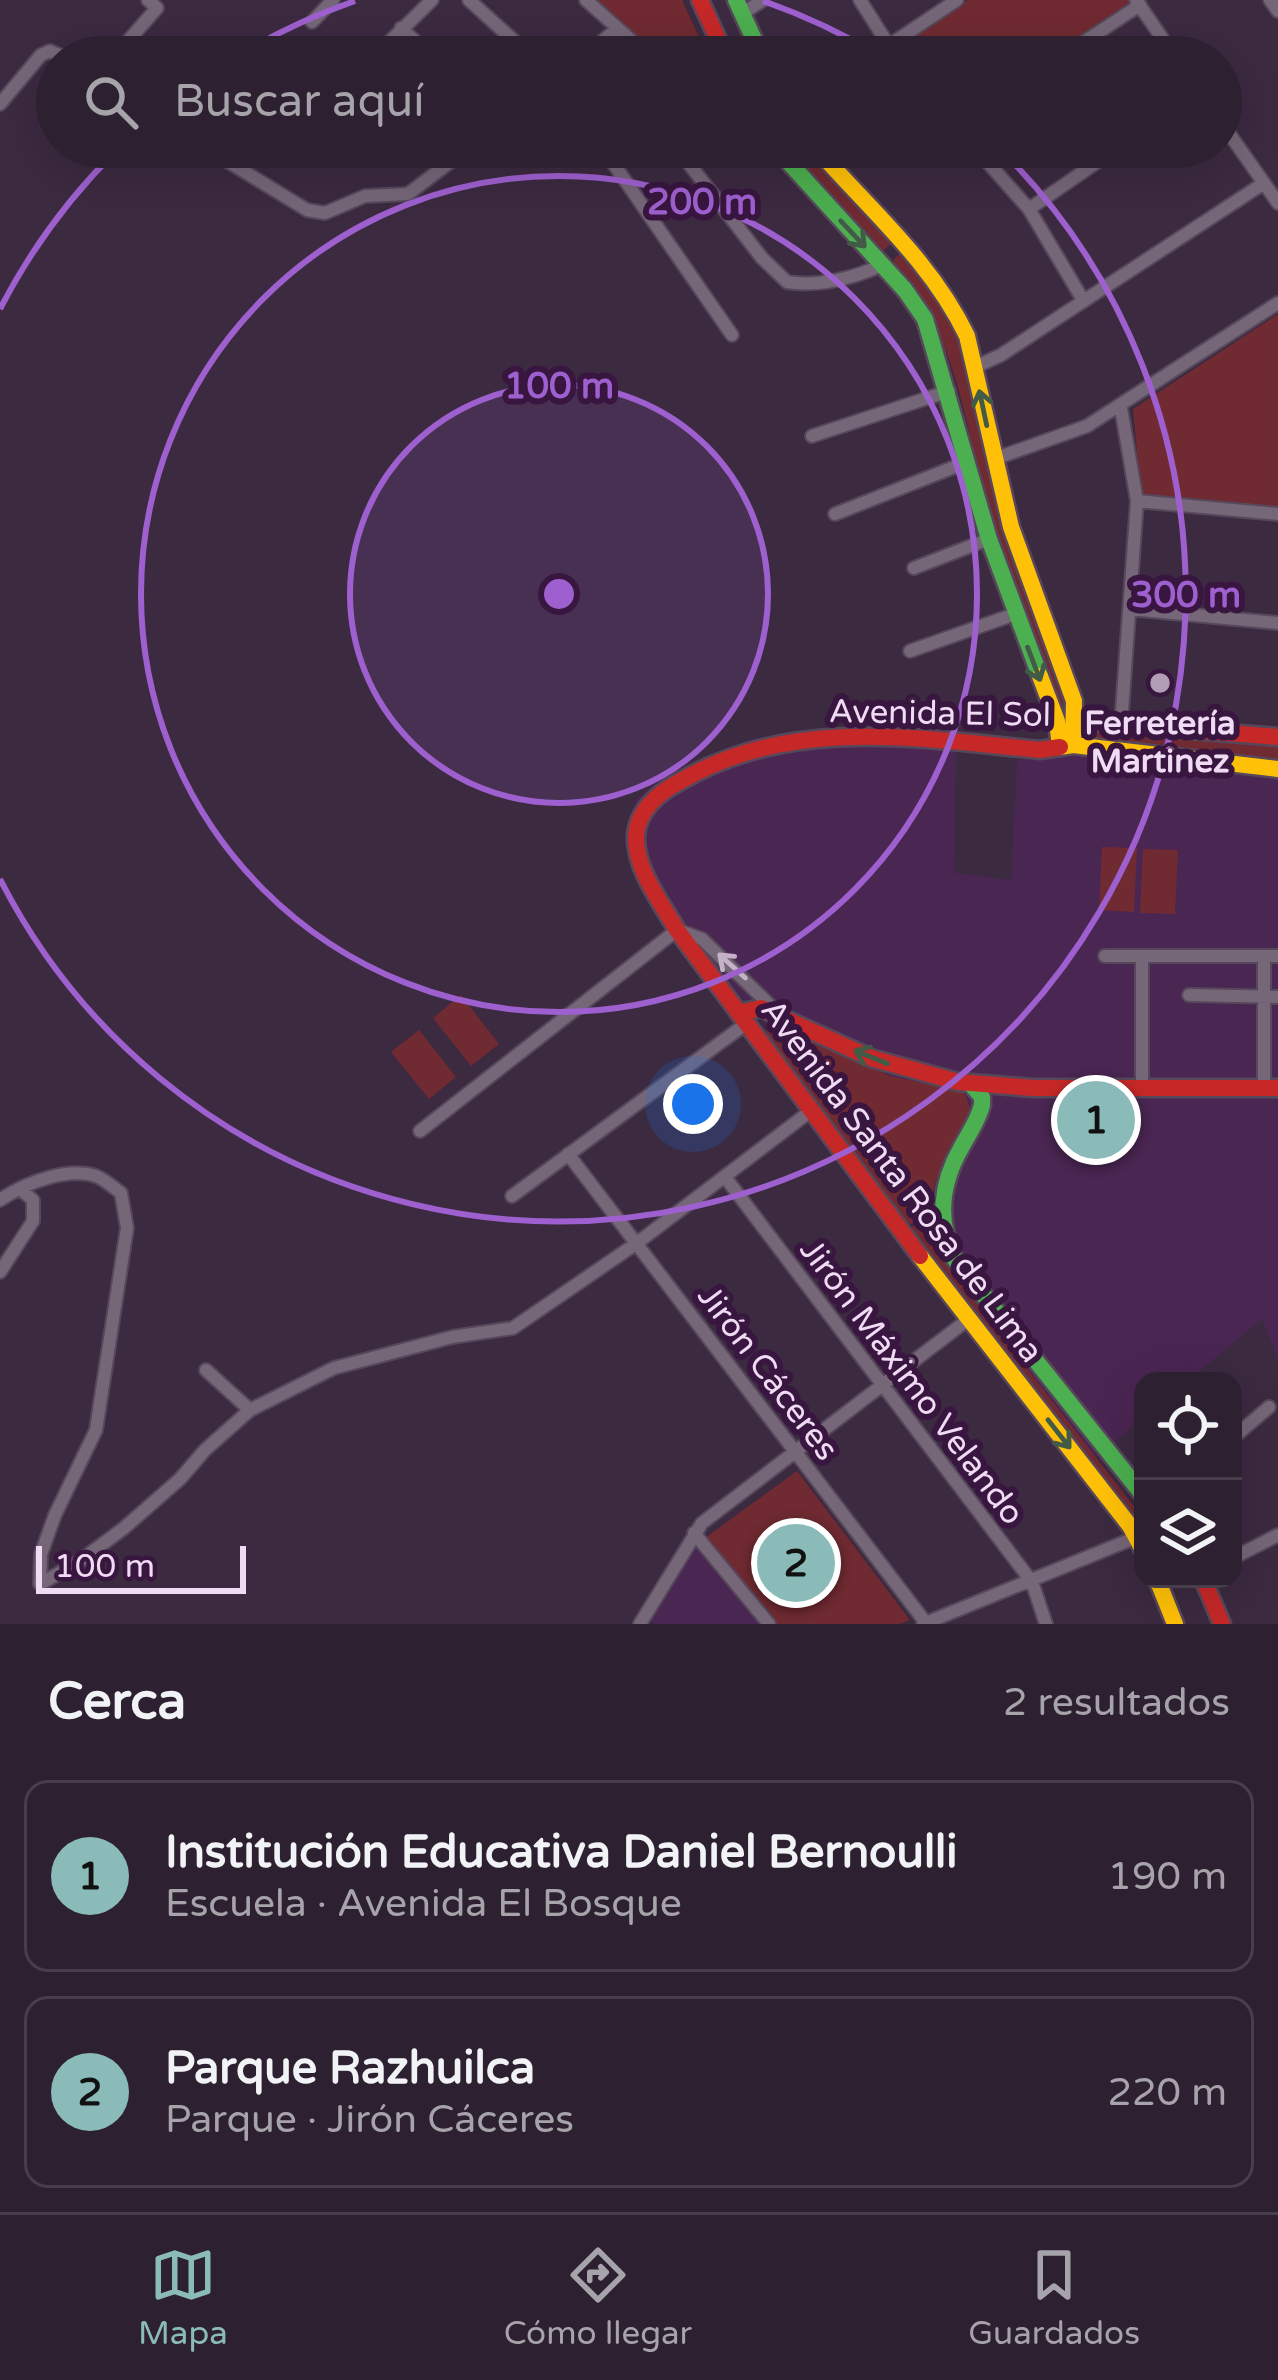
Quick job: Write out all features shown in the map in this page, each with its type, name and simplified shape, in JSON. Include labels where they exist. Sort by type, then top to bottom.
[{"type":"main road","points":[[700,0],[716,36]]},
{"type":"main road","points":[[739,7],[752,36]]},
{"type":"main road","points":[[793,168],[882,265],[925,320],[989,539],[1066,746]]},
{"type":"main road","points":[[835,168],[903,240],[955,307],[975,368],[1011,527],[1084,722],[1066,746]]},
{"type":"main road","points":[[882,265],[903,240]]},
{"type":"main road","name":"Avenida El Sol","points":[[1057,722],[1278,737]]},
{"type":"main road","name":"Avenida El Sol","points":[[636,835],[642,814],[679,780],[726,758],[778,744],[868,735],[1040,750],[1066,746],[1278,769]]},
{"type":"main road","name":"Avenida Santa Rosa de Lima","points":[[636,835],[651,884],[677,930],[1134,1535]]},
{"type":"main road","points":[[743,1018],[760,1008],[871,1058],[970,1083],[1033,1088],[1271,1088]]},
{"type":"main road","points":[[970,1083],[982,1097],[977,1124]]},
{"type":"main road","points":[[977,1124],[1012,1095],[1033,1088]]},
{"type":"main road","name":"Avenida Santa Rosa de Lima","points":[[977,1124],[950,1174],[942,1211],[944,1238],[954,1258],[1134,1484]]},
{"type":"main road","points":[[1160,1588],[1174,1624]]},
{"type":"main road","points":[[1207,1588],[1222,1624]]},
{"type":"street","points":[[132,36],[157,8],[148,0]]},
{"type":"street","points":[[312,22],[333,0]]},
{"type":"street","points":[[394,36],[432,0]]},
{"type":"street","points":[[470,0],[509,36]]},
{"type":"street","points":[[586,0],[625,36]]},
{"type":"street","points":[[739,7],[763,0]]},
{"type":"street","points":[[860,0],[882,36]]},
{"type":"street","points":[[912,36],[957,0]]},
{"type":"street","points":[[1270,0],[1278,11]]},
{"type":"street","points":[[1091,36],[1138,3],[1161,36]]},
{"type":"street","points":[[401,28],[409,36]]},
{"type":"street","points":[[610,36],[617,29]]},
{"type":"street","points":[[0,104],[36,61]]},
{"type":"street","points":[[1242,152],[1278,202]]},
{"type":"street","points":[[241,168],[319,213],[364,196],[408,194],[442,168]]},
{"type":"street","points":[[617,168],[732,335]]},
{"type":"street","points":[[692,168],[766,263],[790,284],[862,274],[882,265]]},
{"type":"street","points":[[993,168],[1029,209],[1083,300]]},
{"type":"street","points":[[1029,209],[1089,168]]},
{"type":"street","points":[[975,368],[1264,183]]},
{"type":"street","points":[[994,459],[1060,437],[1121,407],[1278,304]]},
{"type":"street","points":[[812,436],[949,391]]},
{"type":"street","points":[[1121,407],[1137,501],[1121,724]]},
{"type":"street","points":[[835,514],[967,462]]},
{"type":"street","points":[[1137,501],[1278,514]]},
{"type":"street","points":[[914,568],[989,539]]},
{"type":"street","points":[[1130,609],[1278,623]]},
{"type":"street","points":[[910,651],[1016,614]]},
{"type":"street","points":[[420,1131],[677,930],[702,939],[779,1014]]},
{"type":"street","points":[[1105,956],[1271,956],[1271,1088]]},
{"type":"street","points":[[1142,956],[1142,1088]]},
{"type":"street","points":[[1189,995],[1271,997]]},
{"type":"street","points":[[512,1196],[743,1018]]},
{"type":"street","points":[[0,1200],[63,1174],[98,1176],[121,1193],[127,1228],[96,1430],[48,1534],[41,1554],[40,1584],[124,1528],[250,1410],[350,1363],[452,1336],[513,1328],[637,1244],[812,1110]]},
{"type":"street","name":"Jirón Cáceres","points":[[568,1154],[924,1623]]},
{"type":"street","name":"Jirón Máximo Velando","points":[[724,1177],[1032,1582],[1046,1624]]},
{"type":"street","points":[[0,1272],[33,1221],[33,1200],[20,1189]]},
{"type":"street","points":[[640,1624],[694,1533],[717,1509],[970,1318]]},
{"type":"street","points":[[206,1370],[250,1410]]},
{"type":"street","points":[[1242,1430],[1269,1407]]},
{"type":"street","points":[[694,1533],[769,1624]]},
{"type":"street","points":[[1242,1553],[1278,1535]]},
{"type":"street","points":[[924,1623],[1134,1545]]},
{"type":"shaded area","points":[[596,0],[682,0],[698,36],[637,36]]},
{"type":"shaded area","points":[[968,0],[1129,0],[1132,4],[1084,36],[915,36]]},
{"type":"shaded area","points":[[804,168],[826,168],[893,242],[882,252]]},
{"type":"shaded area","points":[[902,252],[954,320],[1070,703],[1067,709],[1062,709],[1015,592],[947,353],[916,293],[894,266]]},
{"type":"shaded area","points":[[1278,314],[1278,507],[1141,495],[1133,409]]},
{"type":"shaded area","points":[[882,727],[956,750],[954,873],[1011,880],[1017,761],[1101,738],[1278,752],[1278,1358],[1262,1319],[1199,1372],[1134,1372],[1134,1426],[1093,1460],[949,1276],[804,1066],[640,885],[624,843],[636,800],[663,776],[754,738]]},
{"type":"shaded area","points":[[1094,728],[1278,742],[1278,761],[1086,741],[1086,732]]},
{"type":"shaded area","points":[[1102,847],[1137,848],[1134,912],[1099,910]]},
{"type":"shaded area","points":[[1143,849],[1178,850],[1175,914],[1140,913]]},
{"type":"shaded area","points":[[461,995],[499,1044],[471,1066],[433,1018]]},
{"type":"shaded area","points":[[779,1020],[890,1076],[964,1092],[972,1113],[943,1161],[928,1215],[909,1225],[905,1221],[768,1041],[766,1031]]},
{"type":"shaded area","points":[[419,1030],[456,1077],[429,1099],[391,1052]]},
{"type":"shaded area","points":[[930,1217],[932,1235],[946,1264],[1134,1506],[1134,1522],[910,1228]]},
{"type":"shaded area","points":[[797,1471],[910,1620],[899,1624],[773,1624],[705,1538]]},
{"type":"shaded area","points":[[695,1541],[763,1624],[654,1624],[648,1617]]},
{"type":"traffic: fast","points":[[736,0],[752,36]]},
{"type":"traffic: fast","points":[[794,168],[905,290],[925,319],[989,539],[1040,676]]},
{"type":"traffic: fast","points":[[970,1083],[982,1097],[982,1105],[954,1161],[944,1202],[945,1230],[954,1258],[1134,1484]]},
{"type":"traffic: slow","points":[[834,168],[936,284],[967,336],[1011,527],[1074,701],[1073,745],[1060,747],[1057,721],[1040,676]]},
{"type":"traffic: slow","points":[[1073,745],[1278,769]]},
{"type":"traffic: slow","points":[[920,1256],[1134,1533]]},
{"type":"traffic: slow","points":[[1161,1588],[1175,1624]]},
{"type":"traffic: jam","points":[[700,0],[716,36]]},
{"type":"traffic: jam","points":[[1091,722],[1278,737]]},
{"type":"traffic: jam","points":[[920,1256],[677,930],[645,874],[637,850],[637,829],[650,804],[671,786],[721,761],[765,747],[855,737],[1040,750],[1060,747]]},
{"type":"traffic: jam","points":[[739,1013],[761,1008],[871,1058],[958,1082],[1033,1088],[1278,1088]]},
{"type":"traffic: jam","points":[[1207,1588],[1222,1624]]},
{"type":"place","name":"Ferretería Martinez","points":[[1160,683]]},
{"type":"place","name":"Institución Educativa Daniel Bernoulli","points":[[1096,1120]]},
{"type":"place","name":"Parque Razhuilca","points":[[796,1563]]}]
